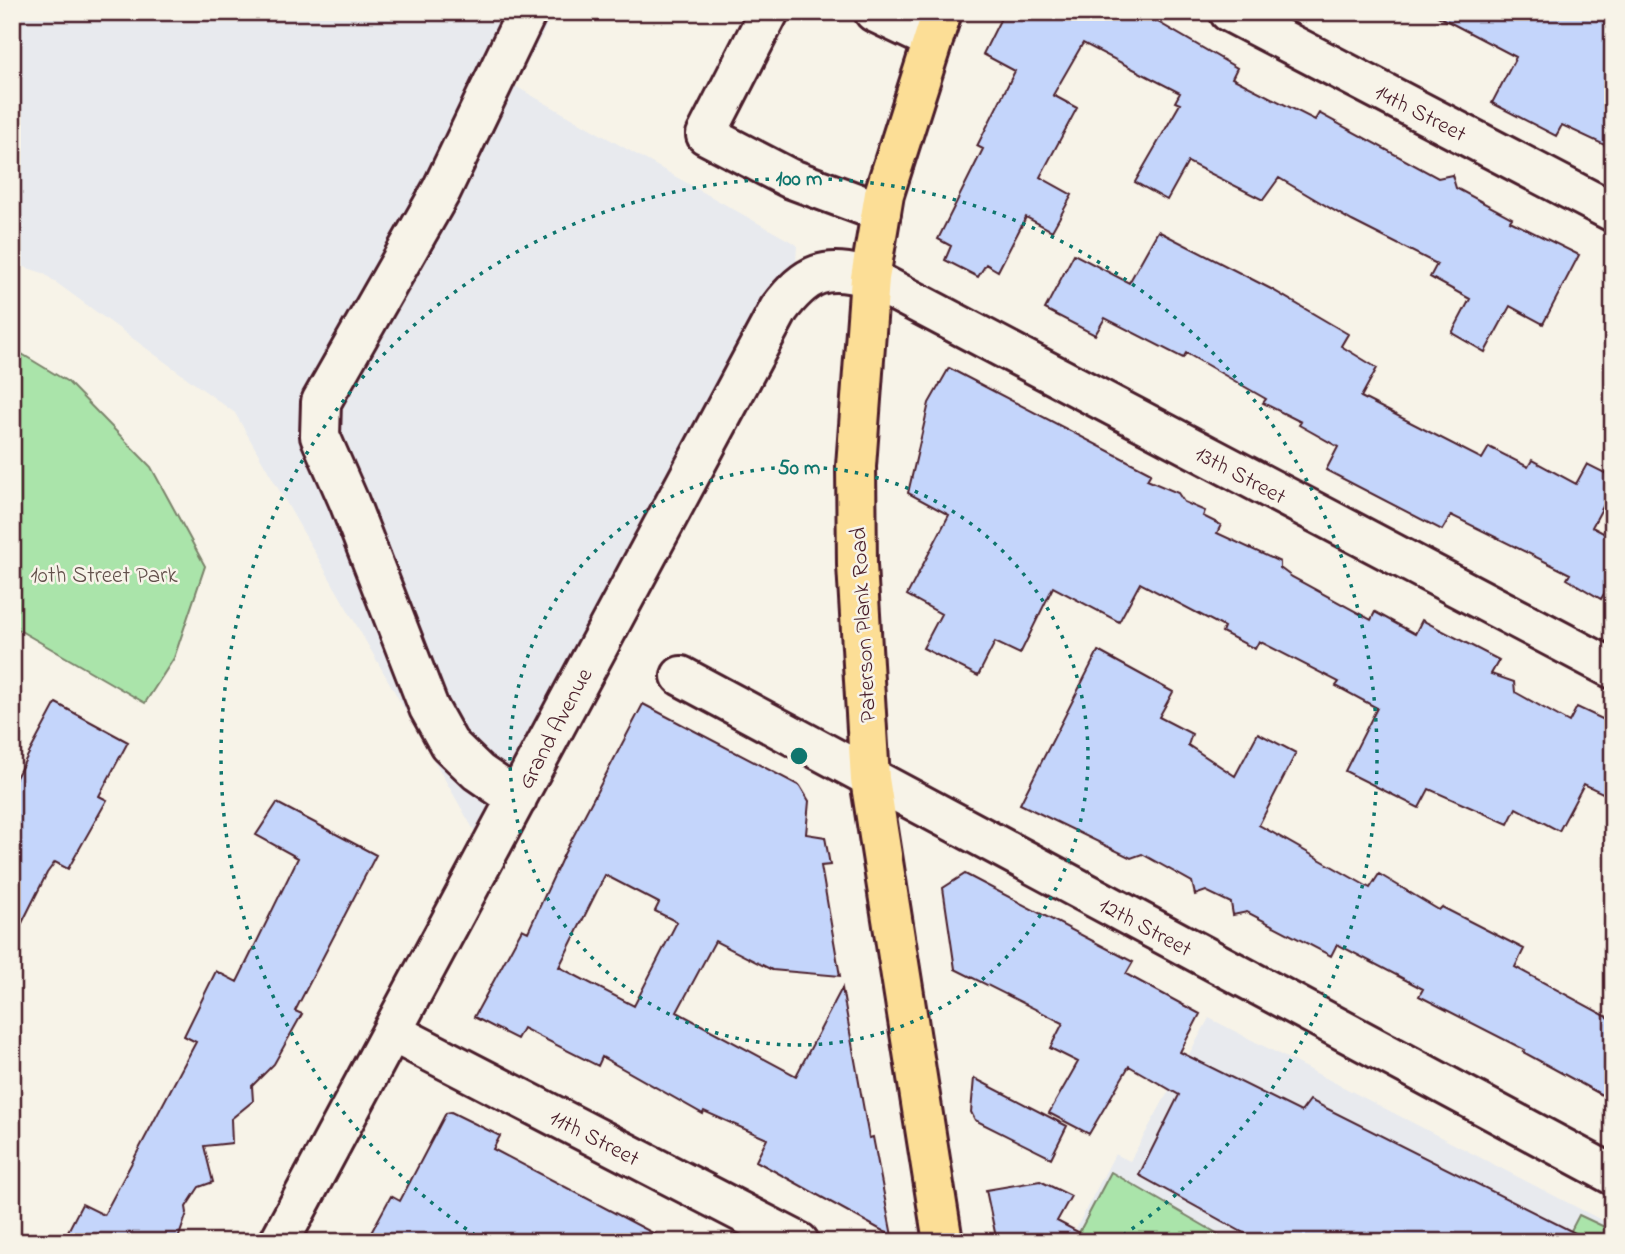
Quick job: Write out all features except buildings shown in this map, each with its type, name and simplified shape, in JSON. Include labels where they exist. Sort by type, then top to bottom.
[{"type":"main road","name":"Paterson Plank Road","points":[[937,26],[884,194],[870,278],[856,466],[857,565],[870,779],[943,1242]]},
{"type":"street","points":[[517,799],[478,772],[449,744],[429,708],[349,502],[320,436],[319,418],[321,402],[441,191],[527,12]]},
{"type":"street","points":[[769,12],[706,135],[789,178],[881,212]]},
{"type":"street","points":[[874,12],[937,26]]},
{"type":"street","name":"14th Street","points":[[1228,12],[1613,212]]},
{"type":"street","name":"Grand Avenue","points":[[279,1242],[779,309],[797,285],[815,275],[841,270],[870,278]]},
{"type":"street","name":"13th Street","points":[[870,278],[1613,669]]},
{"type":"street","name":"12th Street","points":[[681,676],[1613,1175]]},
{"type":"street","name":"11th Street","points":[[392,1032],[799,1242]]},
{"type":"shaded area","points":[[12,12],[554,12],[515,86],[797,245],[793,318],[487,853],[235,413],[43,273],[12,263]]},
{"type":"shaded area","points":[[1209,1018],[1613,1226],[1613,1242],[1069,1242],[1115,1154],[1130,1161]]},
{"type":"green space","name":"10th Street Park","points":[[12,348],[68,382],[151,467],[205,566],[174,658],[145,703],[12,626]]},
{"type":"green space","points":[[1111,1172],[1232,1242],[1074,1242]]},
{"type":"green space","points":[[1579,1215],[1613,1231],[1613,1242],[1565,1242]]}]
